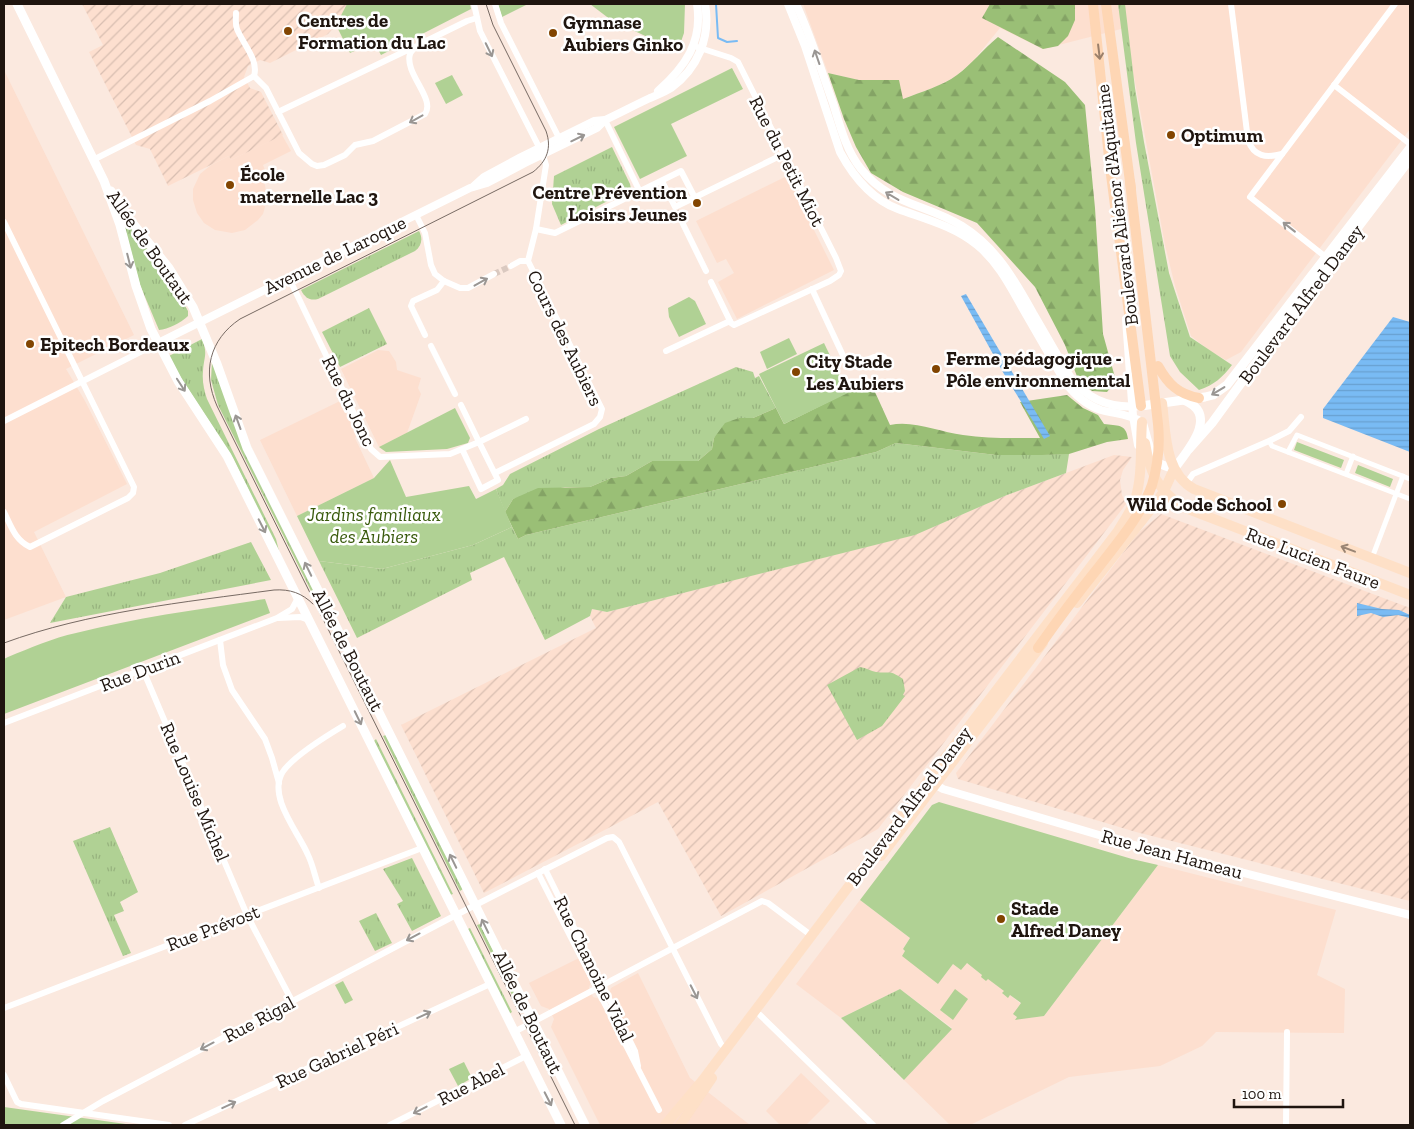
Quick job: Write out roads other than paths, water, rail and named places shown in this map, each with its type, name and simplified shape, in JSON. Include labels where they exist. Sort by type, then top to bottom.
[{"type":"highway","name":"Boulevard Aliénor d'Aquitaine","points":[[1093,4],[1137,406]]},
{"type":"highway","name":"Boulevard Aliénor d'Aquitaine","points":[[1106,4],[1130,182],[1141,238],[1162,403]]},
{"type":"highway","points":[[1038,648],[1140,511],[1152,484],[1156,468],[1159,444],[1158,424],[1130,182]]},
{"type":"highway","points":[[1158,366],[1165,379],[1174,388],[1186,395],[1199,398]]},
{"type":"main road","name":"Allée de Boutaut","points":[[17,4],[104,181],[123,235],[136,286],[150,326],[178,381],[227,456],[561,1125]]},
{"type":"main road","name":"Boulevard Alfred Daney","points":[[1137,406],[1213,395],[1234,378],[1410,148]]},
{"type":"main road","name":"Boulevard Alfred Daney","points":[[1190,448],[1212,423],[1410,158]]},
{"type":"main road","name":"Allée de Boutaut","points":[[104,181],[131,221],[169,268],[193,308],[247,448],[584,1125]]},
{"type":"main road","points":[[1174,469],[1190,448],[1201,426],[1201,419],[1195,407],[1184,400]]},
{"type":"main road","points":[[1162,403],[1168,449],[1174,469]]},
{"type":"main road","points":[[1137,406],[1138,419],[1152,454],[1163,465],[1174,469]]},
{"type":"main road","name":"Boulevard Alfred Daney","points":[[665,1125],[726,1049],[1118,531],[1134,502],[1139,480],[1138,419]]},
{"type":"main road","name":"Rue Lucien Faure","points":[[1138,419],[1150,468],[1164,491],[1183,507],[1410,595]]},
{"type":"main road","name":"Boulevard Alfred Daney","points":[[680,1125],[760,1015],[1038,648],[1070,612],[1164,491],[1174,469]]},
{"type":"main road","name":"Rue Lucien Faure","points":[[1174,469],[1186,484],[1197,490],[1410,573]]},
{"type":"street","points":[[474,4],[476,18],[484,39],[542,151],[546,165],[536,229],[528,261],[520,261],[511,266]]},
{"type":"street","points":[[495,4],[501,23],[559,138],[556,149]]},
{"type":"street","name":"Avenue de Laroque","points":[[651,98],[676,74],[694,45],[698,26],[697,4]]},
{"type":"street","name":"Avenue de Laroque","points":[[158,342],[470,188],[484,177],[542,151],[559,138],[594,121],[605,120],[670,89],[681,79],[703,49],[707,27],[705,4]]},
{"type":"street","points":[[788,4],[805,46],[840,152],[862,184],[881,200],[897,209],[911,212],[957,231],[977,245],[998,266],[1065,382],[1073,392],[1088,405],[1100,410],[1138,419]]},
{"type":"street","points":[[796,4],[811,39],[848,148],[862,170],[887,193],[900,201],[962,226],[982,240],[996,253],[1008,270],[1078,388],[1092,399],[1102,403],[1137,406]]},
{"type":"street","points":[[1231,4],[1248,140],[1251,148],[1256,153],[1266,156],[1282,154]]},
{"type":"street","points":[[1327,258],[1250,197],[1395,4]]},
{"type":"street","points":[[94,160],[210,101],[254,76],[256,72],[253,60],[236,27],[236,14]]},
{"type":"street","points":[[278,112],[476,18]]},
{"type":"street","points":[[254,76],[266,88],[299,153],[312,164],[317,166],[324,165],[346,154],[355,145],[373,141],[425,114],[429,104],[416,80],[410,61],[410,56],[418,45]]},
{"type":"street","name":"Rue du Petit Miot","points":[[666,351],[730,321],[734,325],[738,324],[835,278],[841,271],[738,62],[694,45]]},
{"type":"street","points":[[1334,86],[1410,144]]},
{"type":"street","points":[[605,120],[640,192]]},
{"type":"street","name":"Avenue de Laroque","points":[[542,151],[556,149],[598,128],[605,120]]},
{"type":"street","points":[[662,181],[675,209],[784,154]]},
{"type":"street","points":[[536,229],[555,232],[681,171],[695,198]]},
{"type":"street","points":[[416,215],[425,233],[430,265],[444,281],[460,288],[468,288],[494,274]]},
{"type":"street","points":[[4,222],[134,486],[133,493],[128,498],[30,547],[21,543],[4,512]]},
{"type":"street","points":[[682,222],[706,271]]},
{"type":"street","name":"Cours des Aubiers","points":[[495,473],[594,424],[600,417],[602,409],[528,261]]},
{"type":"street","name":"Rue du Jonc","points":[[289,278],[371,449],[376,455],[380,457],[450,454],[463,451],[526,419]]},
{"type":"street","points":[[425,335],[411,306],[413,301],[437,290],[444,281]]},
{"type":"street","points":[[711,282],[730,321]]},
{"type":"street","points":[[812,289],[846,362],[855,365],[874,357],[884,358]]},
{"type":"street","points":[[4,421],[158,342]]},
{"type":"street","points":[[431,346],[455,394]]},
{"type":"street","points":[[461,405],[498,480],[481,488],[463,451]]},
{"type":"street","points":[[1186,484],[1193,474],[1289,431],[1301,418]]},
{"type":"street","points":[[1288,452],[1297,435],[1410,479]]},
{"type":"street","points":[[1269,441],[1272,446],[1410,500]]},
{"type":"street","points":[[1346,474],[1353,456]]},
{"type":"street","points":[[1372,558],[1403,476]]},
{"type":"street","points":[[1148,512],[1162,505],[1183,507]]},
{"type":"street","name":"Rue Durin","points":[[4,723],[277,618],[292,609],[298,598]]},
{"type":"street","name":"Rue Durin","points":[[277,618],[309,620]]},
{"type":"street","points":[[220,640],[223,665],[232,690],[265,739],[279,784],[282,806],[308,855],[319,888]]},
{"type":"street","name":"Rue Louise Michel","points":[[143,670],[247,915],[292,1001]]},
{"type":"street","points":[[922,789],[936,785],[937,775],[971,729],[981,710]]},
{"type":"street","points":[[279,784],[281,774],[286,769],[307,750],[343,726]]},
{"type":"street","name":"Rue Jean Hameau","points":[[936,785],[952,792],[1126,843],[1410,915]]},
{"type":"street","name":"Rue Rigal","points":[[87,1112],[103,1101],[292,1001],[607,838],[613,837],[619,842],[672,948]]},
{"type":"street","name":"Rue Prévost","points":[[4,1008],[422,848]]},
{"type":"street","name":"Rue Chanoine Vidal","points":[[542,871],[599,987],[635,1051],[638,1070],[659,1110]]},
{"type":"street","points":[[514,1032],[762,901],[768,903],[812,936]]},
{"type":"street","points":[[672,948],[721,1044],[726,1049]]},
{"type":"street","name":"Rue Gabriel Péri","points":[[188,1124],[490,984]]},
{"type":"street","points":[[760,1015],[873,1125]]},
{"type":"street","points":[[1286,1125],[1287,1032]]},
{"type":"street","name":"Rue Abel","points":[[390,1125],[526,1056]]},
{"type":"street","points":[[4,1075],[17,1102],[76,1115]]},
{"type":"street","points":[[63,1125],[76,1115],[87,1112],[169,1125]]},
{"type":"water","points":[[966,294],[1050,436],[1044,439],[1004,374],[961,296]]},
{"type":"water","points":[[1393,317],[1410,322],[1410,452],[1323,418],[1323,409]]},
{"type":"water","points":[[1357,603],[1382,609],[1399,610],[1410,615],[1410,618],[1398,615],[1383,617],[1371,613],[1357,616]]},
{"type":"waterway","points":[[716,4],[718,38],[727,42],[737,41]]},
{"type":"tunnel","points":[[676,211],[682,222]]},
{"type":"tunnel","points":[[494,274],[511,266]]},
{"type":"tram line","points":[[486,4],[493,25],[546,131],[548,149],[545,159],[533,172],[240,319],[229,327],[215,347],[211,358],[210,381],[217,406],[575,1125]]},
{"type":"tram line","points":[[4,643],[69,623],[137,609],[274,590],[295,592],[313,604]]},
{"type":"place","name":"Centres de Formation du Lac","points":[[288,31]]},
{"type":"place","name":"Gymnase Aubiers Ginko","points":[[553,33]]},
{"type":"place","name":"Optimum","points":[[1171,135]]},
{"type":"place","name":"École maternelle Lac 3","points":[[230,185]]},
{"type":"place","name":"Centre Prévention Loisirs Jeunes","points":[[697,203]]},
{"type":"place","name":"Epitech Bordeaux","points":[[30,344]]},
{"type":"place","name":"Ferme pédagogique - Pôle environnemental","points":[[936,369]]},
{"type":"place","name":"City Stade Les Aubiers","points":[[796,372]]},
{"type":"place","name":"Wild Code School","points":[[1282,504]]},
{"type":"place","name":"Stade Alfred Daney","points":[[1001,919]]},
{"type":"park label","name":"Jardins familiaux des Aubiers","points":[[374,525]]}]
